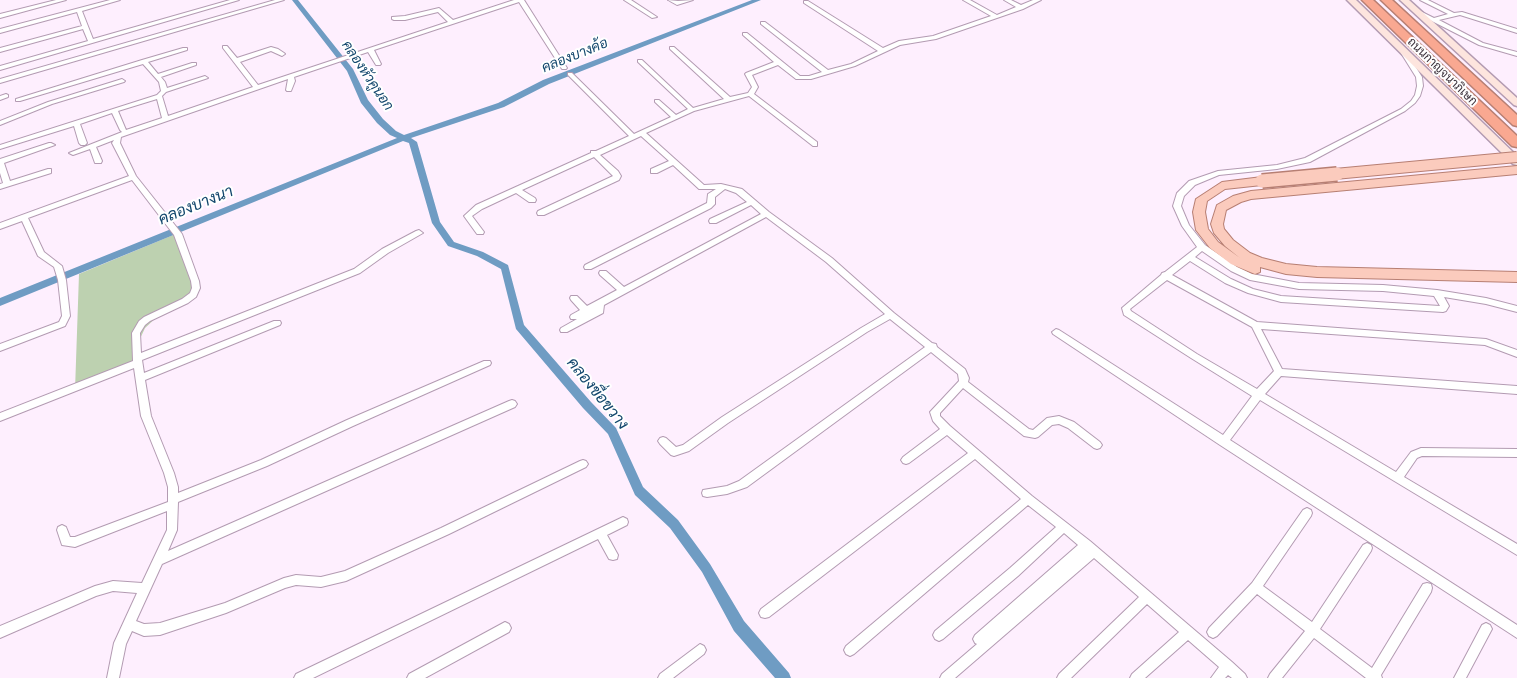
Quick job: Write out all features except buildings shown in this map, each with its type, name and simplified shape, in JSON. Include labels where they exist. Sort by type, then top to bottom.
[{"type":"highway","name":"ถนนกาญจนาภิเษก","points":[[1367,0],[1517,143]]},
{"type":"highway","name":"ถนนกาญจนาภิเษก","points":[[1386,0],[1517,122]]},
{"type":"main road","points":[[1351,0],[1517,162]]},
{"type":"main road","points":[[1404,0],[1517,103]]},
{"type":"main road","points":[[1482,71],[1517,96]]},
{"type":"main road","points":[[1517,157],[1262,180],[1222,186],[1202,199],[1198,212],[1202,230],[1214,245],[1235,261],[1254,269],[1280,276],[1311,280],[1517,286]]},
{"type":"main road","points":[[1517,170],[1272,192],[1237,198],[1221,208],[1217,218],[1218,230],[1229,243],[1246,256],[1258,262],[1286,269],[1317,272],[1517,277]]},
{"type":"street","points":[[0,16],[63,0]]},
{"type":"street","points":[[0,31],[106,1],[117,0]]},
{"type":"street","points":[[0,68],[236,0]]},
{"type":"street","points":[[0,81],[281,0]]},
{"type":"street","points":[[73,153],[120,133],[521,0],[564,68]]},
{"type":"street","points":[[627,0],[654,17]]},
{"type":"street","points":[[671,0],[677,3],[690,0]]},
{"type":"street","points":[[966,0],[995,16]]},
{"type":"street","points":[[1007,0],[1021,8]]},
{"type":"street","points":[[745,34],[798,78],[809,78],[853,65],[881,50],[904,41],[934,38],[1021,8],[1035,0]]},
{"type":"street","points":[[1423,0],[1452,14],[1470,16],[1517,31]]},
{"type":"street","points":[[806,2],[881,50]]},
{"type":"street","points":[[1414,9],[1481,44],[1517,54]]},
{"type":"street","points":[[79,10],[91,41]]},
{"type":"street","points":[[394,18],[405,18],[439,10],[452,22]]},
{"type":"street","points":[[1434,20],[1452,14]]},
{"type":"street","points":[[56,16],[59,25]]},
{"type":"street","points":[[764,23],[827,73]]},
{"type":"street","points":[[21,25],[23,34]]},
{"type":"street","points":[[0,50],[84,27]]},
{"type":"street","points":[[224,47],[257,88]]},
{"type":"street","points":[[672,48],[728,98]]},
{"type":"street","points":[[18,100],[185,49]]},
{"type":"street","points":[[236,60],[274,49],[282,54]]},
{"type":"street","points":[[370,49],[378,64]]},
{"type":"street","points":[[264,51],[271,58]]},
{"type":"street","points":[[1404,52],[1419,77],[1420,86],[1418,95],[1403,110],[1307,160],[1277,167],[1218,173],[1192,183],[1180,195],[1177,206],[1186,226],[1202,247],[1234,269],[1250,276],[1299,286],[1383,288],[1438,293],[1517,309]]},
{"type":"street","points":[[144,61],[162,82],[166,119]]},
{"type":"street","points":[[640,61],[692,110]]},
{"type":"street","points":[[480,232],[468,218],[469,214],[486,203],[692,110],[728,98],[750,94],[755,87],[748,74],[779,62]]},
{"type":"street","points":[[157,76],[194,64]]},
{"type":"street","points":[[570,74],[638,135],[674,162],[702,187],[724,186],[739,192],[829,260],[891,315],[962,372],[963,383],[935,412],[936,418],[974,454],[1090,548],[1228,666],[1238,677]]},
{"type":"street","points":[[289,90],[292,81],[290,77]]},
{"type":"street","points":[[0,146],[76,123],[205,78]]},
{"type":"street","points":[[0,123],[50,103],[122,81]]},
{"type":"street","points":[[750,94],[815,144]]},
{"type":"street","points":[[657,101],[676,118]]},
{"type":"street","points":[[113,678],[120,642],[172,530],[174,502],[169,473],[146,416],[137,360],[136,334],[142,323],[184,301],[195,292],[195,281],[178,234],[133,177],[116,143],[120,133],[114,110]]},
{"type":"street","points":[[76,123],[83,143]]},
{"type":"street","points":[[48,171],[3,186],[0,164],[52,145]]},
{"type":"street","points":[[92,146],[98,161]]},
{"type":"street","points":[[541,213],[616,178],[615,173],[594,154]]},
{"type":"street","points":[[654,171],[674,162]]},
{"type":"street","points":[[0,226],[133,177]]},
{"type":"street","points":[[588,267],[708,206],[711,204],[711,196],[724,186]]},
{"type":"street","points":[[517,190],[532,200]]},
{"type":"street","points":[[713,221],[752,202]]},
{"type":"street","points":[[574,317],[766,214]]},
{"type":"street","points":[[0,348],[62,324],[66,316],[62,280],[58,266],[41,254],[24,218]]},
{"type":"street","points":[[0,417],[357,271],[385,251],[419,233]]},
{"type":"street","points":[[1202,247],[1126,308],[1127,313],[1194,356],[1517,550]]},
{"type":"street","points":[[1190,257],[1228,281],[1251,291],[1281,299],[1443,309],[1445,306],[1438,293]]},
{"type":"street","points":[[603,273],[622,290]]},
{"type":"street","points":[[1165,275],[1255,325],[1486,342],[1517,354]]},
{"type":"street","points":[[574,298],[586,310]]},
{"type":"street","points":[[564,330],[600,311],[600,302]]},
{"type":"street","points":[[663,441],[674,452],[686,448],[725,420],[864,330],[891,315]]},
{"type":"street","points":[[140,378],[277,323]]},
{"type":"street","points":[[1255,325],[1279,372]]},
{"type":"street","points":[[1056,332],[1517,632]]},
{"type":"street","points":[[707,493],[727,490],[743,484],[932,346]]},
{"type":"street","points":[[62,530],[66,542],[75,542],[174,502],[487,364]]},
{"type":"street","points":[[1223,442],[1259,394],[1279,372]]},
{"type":"street","points":[[1279,372],[1517,390]]},
{"type":"street","points":[[963,383],[1027,433],[1035,434],[1050,421],[1059,420],[1071,425],[1097,445]]},
{"type":"street","points":[[159,560],[512,404]]},
{"type":"street","points":[[906,460],[947,429]]},
{"type":"street","points":[[1397,478],[1414,455],[1421,452],[1517,453]]},
{"type":"street","points":[[765,613],[974,454]]},
{"type":"street","points":[[129,624],[144,630],[160,629],[226,608],[284,583],[303,580],[321,582],[346,576],[445,531],[583,464]]},
{"type":"street","points":[[850,650],[946,566],[1028,499]]},
{"type":"street","points":[[1213,632],[1256,587],[1307,513]]},
{"type":"street","points":[[300,678],[623,522]]},
{"type":"street","points":[[939,635],[1014,572],[1063,527]]},
{"type":"street","points":[[600,534],[613,555]]},
{"type":"street","points":[[979,639],[1090,548]]},
{"type":"street","points":[[946,678],[1090,548]]},
{"type":"street","points":[[1274,678],[1313,630],[1367,548]]},
{"type":"street","points":[[0,632],[95,591],[113,586],[146,589]]},
{"type":"street","points":[[1256,587],[1374,677],[1427,588]]},
{"type":"street","points":[[1063,678],[1147,597]]},
{"type":"street","points":[[413,678],[505,628]]},
{"type":"street","points":[[1460,678],[1486,629]]},
{"type":"street","points":[[1136,678],[1188,632]]},
{"type":"street","points":[[664,678],[700,650]]},
{"type":"street","points":[[1216,678],[1228,666]]},
{"type":"green space","points":[[178,233],[199,288],[158,316],[145,328],[139,341],[142,364],[75,390],[79,274]]},
{"type":"waterway","name":"คลองหัวคูนอก","points":[[295,0],[350,71],[364,101],[380,121],[393,133],[404,138]]},
{"type":"waterway","name":"คลองบางค้อ","points":[[404,138],[501,105],[546,82],[758,0]]},
{"type":"waterway","name":"คลองบางนา","points":[[0,302],[404,138]]},
{"type":"waterway","name":"คลองขื่อขวาง","points":[[404,138],[413,142],[436,223],[451,244],[480,254],[505,267],[519,326],[612,431],[639,491],[674,524],[706,568],[739,626],[784,678]]}]
